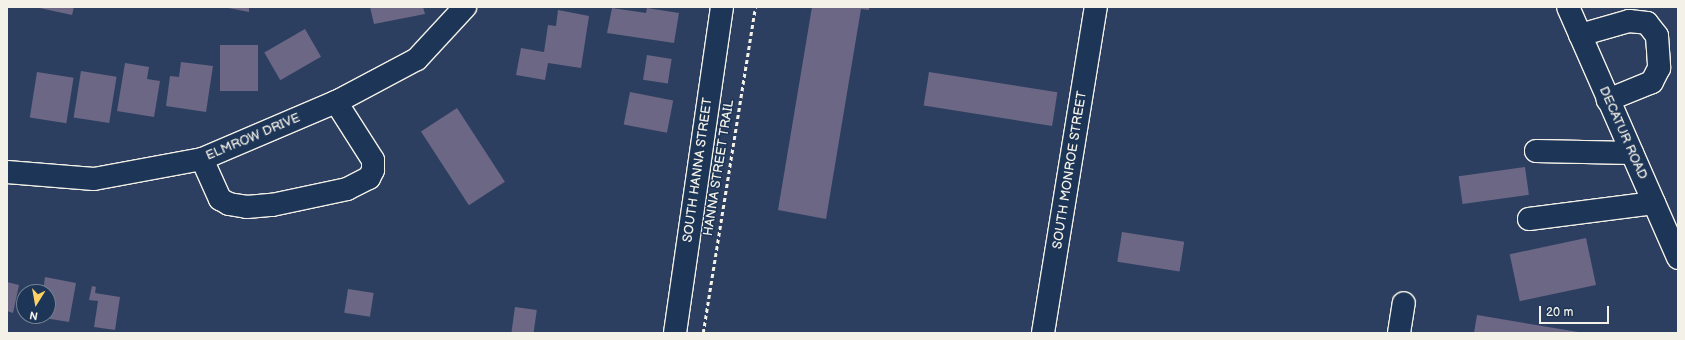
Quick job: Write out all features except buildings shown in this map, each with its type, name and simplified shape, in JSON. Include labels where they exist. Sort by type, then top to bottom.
[{"type":"street","name":"ELMROW DRIVE","points":[[7,172],[94,179],[202,159],[336,102],[417,59],[464,7]]},
{"type":"street","name":"SOUTH HANNA STREET","points":[[675,333],[722,7]]},
{"type":"street","name":"SOUTH MONROE STREET","points":[[1043,333],[1096,7]]},
{"type":"street","name":"DECATUR ROAD","points":[[1568,7],[1678,258]]},
{"type":"street","points":[[1580,35],[1630,21],[1647,23],[1657,36],[1659,68],[1652,82],[1608,100]]},
{"type":"street","points":[[202,159],[220,199],[229,204],[247,207],[272,205],[347,189],[359,184],[374,170],[373,160],[336,102]]},
{"type":"street","points":[[1536,151],[1632,153]]},
{"type":"street","points":[[1529,219],[1654,203]]},
{"type":"street","points":[[1399,333],[1404,302]]},
{"type":"path","name":"HANNA STREET TRAIL","points":[[703,333],[755,7]]}]
